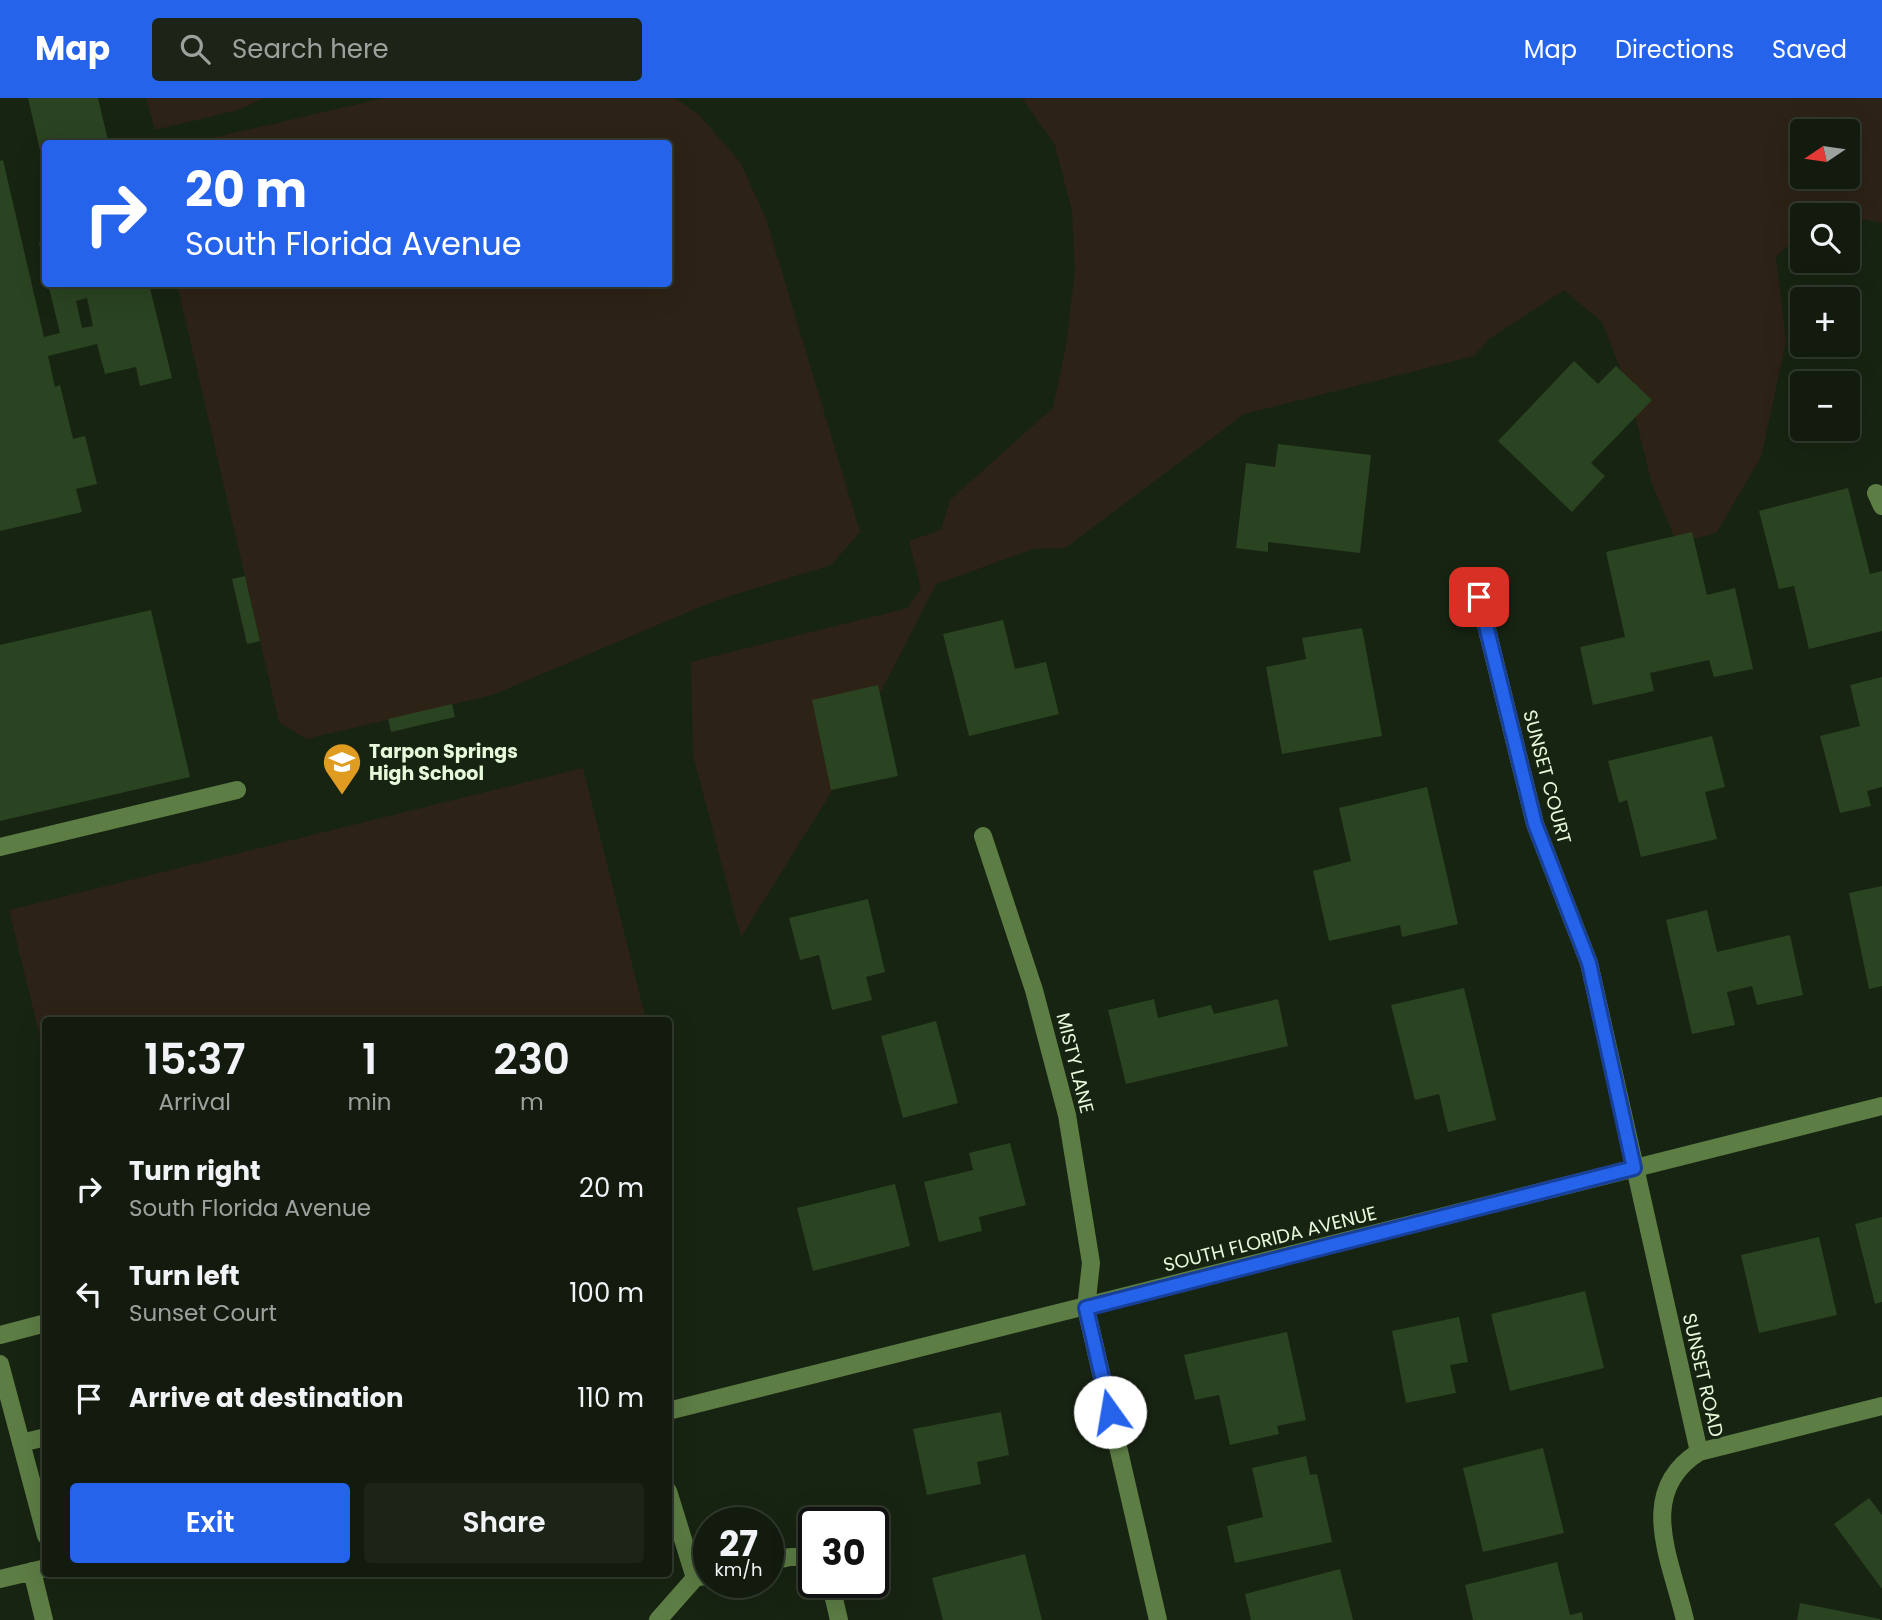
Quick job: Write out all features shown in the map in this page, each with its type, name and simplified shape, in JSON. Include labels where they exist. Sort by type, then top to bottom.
[{"type":"street","name":"SUNSET COURT","points":[[1479,597],[1535,824],[1589,963],[1634,1168]]},
{"type":"street","points":[[0,847],[237,790]]},
{"type":"street","name":"MISTY LANE","points":[[983,836],[1034,989],[1067,1115],[1091,1263],[1086,1308],[1158,1620]]},
{"type":"street","name":"SOUTH FLORIDA AVENUE","points":[[672,1410],[1882,1107]]},
{"type":"street","name":"SUNSET ROAD","points":[[1634,1168],[1699,1452],[1680,1464],[1670,1478],[1661,1514],[1685,1620]]},
{"type":"street","points":[[0,1335],[42,1324]]},
{"type":"street","points":[[0,1364],[42,1521]]},
{"type":"street","points":[[1699,1452],[1882,1406]]},
{"type":"street","points":[[21,1443],[42,1438]]},
{"type":"street","points":[[672,1501],[693,1554]]},
{"type":"street","points":[[0,1579],[39,1569],[44,1620]]},
{"type":"street","points":[[658,1620],[693,1585]]},
{"type":"street","points":[[834,1598],[839,1620]]},
{"type":"shaded area","points":[[146,98],[266,98],[237,110],[155,130]]},
{"type":"shaded area","points":[[384,98],[675,98],[698,114],[740,162],[766,219],[860,532],[831,565],[714,601],[492,695],[306,739],[279,722],[178,287],[672,287],[672,140],[203,140]]},
{"type":"shaded area","points":[[1022,98],[1882,98],[1882,223],[1860,218],[1860,203],[1790,203],[1790,243],[1776,257],[1786,342],[1761,457],[1716,533],[1677,543],[1652,484],[1629,391],[1602,322],[1564,290],[1489,339],[1474,356],[1244,414],[1065,548],[1033,549],[936,584],[872,709],[845,770],[741,937],[693,755],[691,662],[908,608],[921,588],[909,541],[941,530],[950,500],[1053,408],[1066,346],[1075,270],[1072,211],[1055,145]]},
{"type":"shaded area","points":[[583,768],[645,1017],[42,1017],[42,1045],[9,910]]},
{"type":"building","points":[[28,98],[98,98],[108,140],[42,140],[42,159]]},
{"type":"building","points":[[3,160],[44,337],[60,333],[49,287],[150,287],[172,378],[140,386],[136,367],[105,374],[97,344],[48,356],[55,387],[60,385],[73,439],[85,436],[97,484],[76,489],[82,512],[0,531],[0,161]],"holes":[[[87,298],[93,326],[82,328],[76,301]]]},
{"type":"building","points":[[1574,361],[1598,384],[1616,366],[1652,400],[1591,463],[1605,476],[1572,512],[1498,441]]},
{"type":"building","points":[[1278,444],[1371,455],[1360,553],[1268,542],[1268,552],[1236,548],[1246,463],[1275,467]]},
{"type":"building","points":[[1848,488],[1870,574],[1882,571],[1882,631],[1809,649],[1794,586],[1779,589],[1759,511]]},
{"type":"building","points":[[1692,532],[1707,595],[1735,588],[1753,669],[1714,677],[1709,660],[1650,673],[1654,691],[1593,705],[1580,647],[1625,637],[1606,552]]},
{"type":"building","points":[[245,576],[260,641],[247,644],[232,579]]},
{"type":"building","points":[[151,610],[190,777],[0,821],[0,645]]},
{"type":"building","points":[[1003,620],[1015,669],[1046,662],[1059,714],[969,736],[943,634]]},
{"type":"building","points":[[1362,628],[1382,736],[1282,754],[1266,667],[1306,659],[1302,638]]},
{"type":"building","points":[[1882,677],[1882,787],[1867,791],[1871,806],[1840,813],[1820,736],[1860,726],[1850,685]]},
{"type":"building","points":[[878,685],[898,776],[831,790],[812,700]]},
{"type":"building","points":[[452,704],[455,717],[391,732],[388,719]]},
{"type":"building","points":[[1712,736],[1725,787],[1705,792],[1717,839],[1641,857],[1627,800],[1619,803],[1608,761]]},
{"type":"building","points":[[1427,787],[1458,924],[1402,937],[1400,925],[1329,941],[1313,871],[1351,861],[1339,808]]},
{"type":"building","points":[[1882,886],[1882,986],[1869,989],[1849,893]]},
{"type":"building","points":[[868,899],[885,972],[866,977],[872,1000],[832,1010],[819,955],[800,960],[789,918]]},
{"type":"building","points":[[1707,910],[1717,952],[1790,935],[1803,995],[1757,1005],[1752,986],[1727,992],[1735,1025],[1692,1034],[1666,920]]},
{"type":"building","points":[[1464,988],[1496,1120],[1448,1132],[1439,1094],[1415,1100],[1391,1005]]},
{"type":"building","points":[[1154,999],[1158,1018],[1211,1005],[1214,1014],[1278,999],[1288,1046],[1126,1084],[1108,1010]]},
{"type":"building","points":[[936,1021],[958,1103],[903,1118],[881,1036]]},
{"type":"building","points":[[1010,1143],[1026,1205],[979,1217],[982,1231],[939,1242],[924,1182],[973,1170],[969,1153]]},
{"type":"building","points":[[895,1184],[910,1246],[813,1271],[797,1208]]},
{"type":"building","points":[[1882,1217],[1882,1302],[1875,1304],[1855,1224]]},
{"type":"building","points":[[1819,1237],[1837,1315],[1759,1333],[1741,1255]]},
{"type":"building","points":[[1585,1291],[1604,1368],[1510,1391],[1491,1314]]},
{"type":"building","points":[[1459,1317],[1468,1362],[1450,1365],[1456,1393],[1406,1403],[1392,1331]]},
{"type":"building","points":[[1287,1332],[1306,1420],[1277,1426],[1279,1434],[1230,1445],[1219,1395],[1195,1400],[1184,1355]]},
{"type":"building","points":[[1001,1412],[1009,1455],[977,1462],[981,1484],[927,1495],[913,1429]]},
{"type":"building","points":[[1543,1448],[1564,1533],[1483,1552],[1463,1468]]},
{"type":"building","points":[[1306,1456],[1310,1475],[1317,1474],[1332,1542],[1235,1563],[1227,1526],[1263,1517],[1252,1468]]},
{"type":"building","points":[[1869,1498],[1882,1515],[1882,1589],[1834,1524]]},
{"type":"building","points":[[1025,1554],[1042,1620],[943,1620],[932,1578]]},
{"type":"building","points":[[1557,1562],[1570,1615],[1582,1612],[1583,1620],[1473,1620],[1465,1585]]},
{"type":"building","points":[[1340,1569],[1353,1620],[1251,1620],[1245,1594]]},
{"type":"building","points":[[1800,1603],[1880,1619],[1880,1620],[1797,1620]]},
{"type":"place","name":"Tarpon Springs High School","points":[[342,796]]},
{"type":"route","points":[[1110,1412],[1086,1308],[1634,1168],[1589,963],[1535,824],[1479,597]]}]
